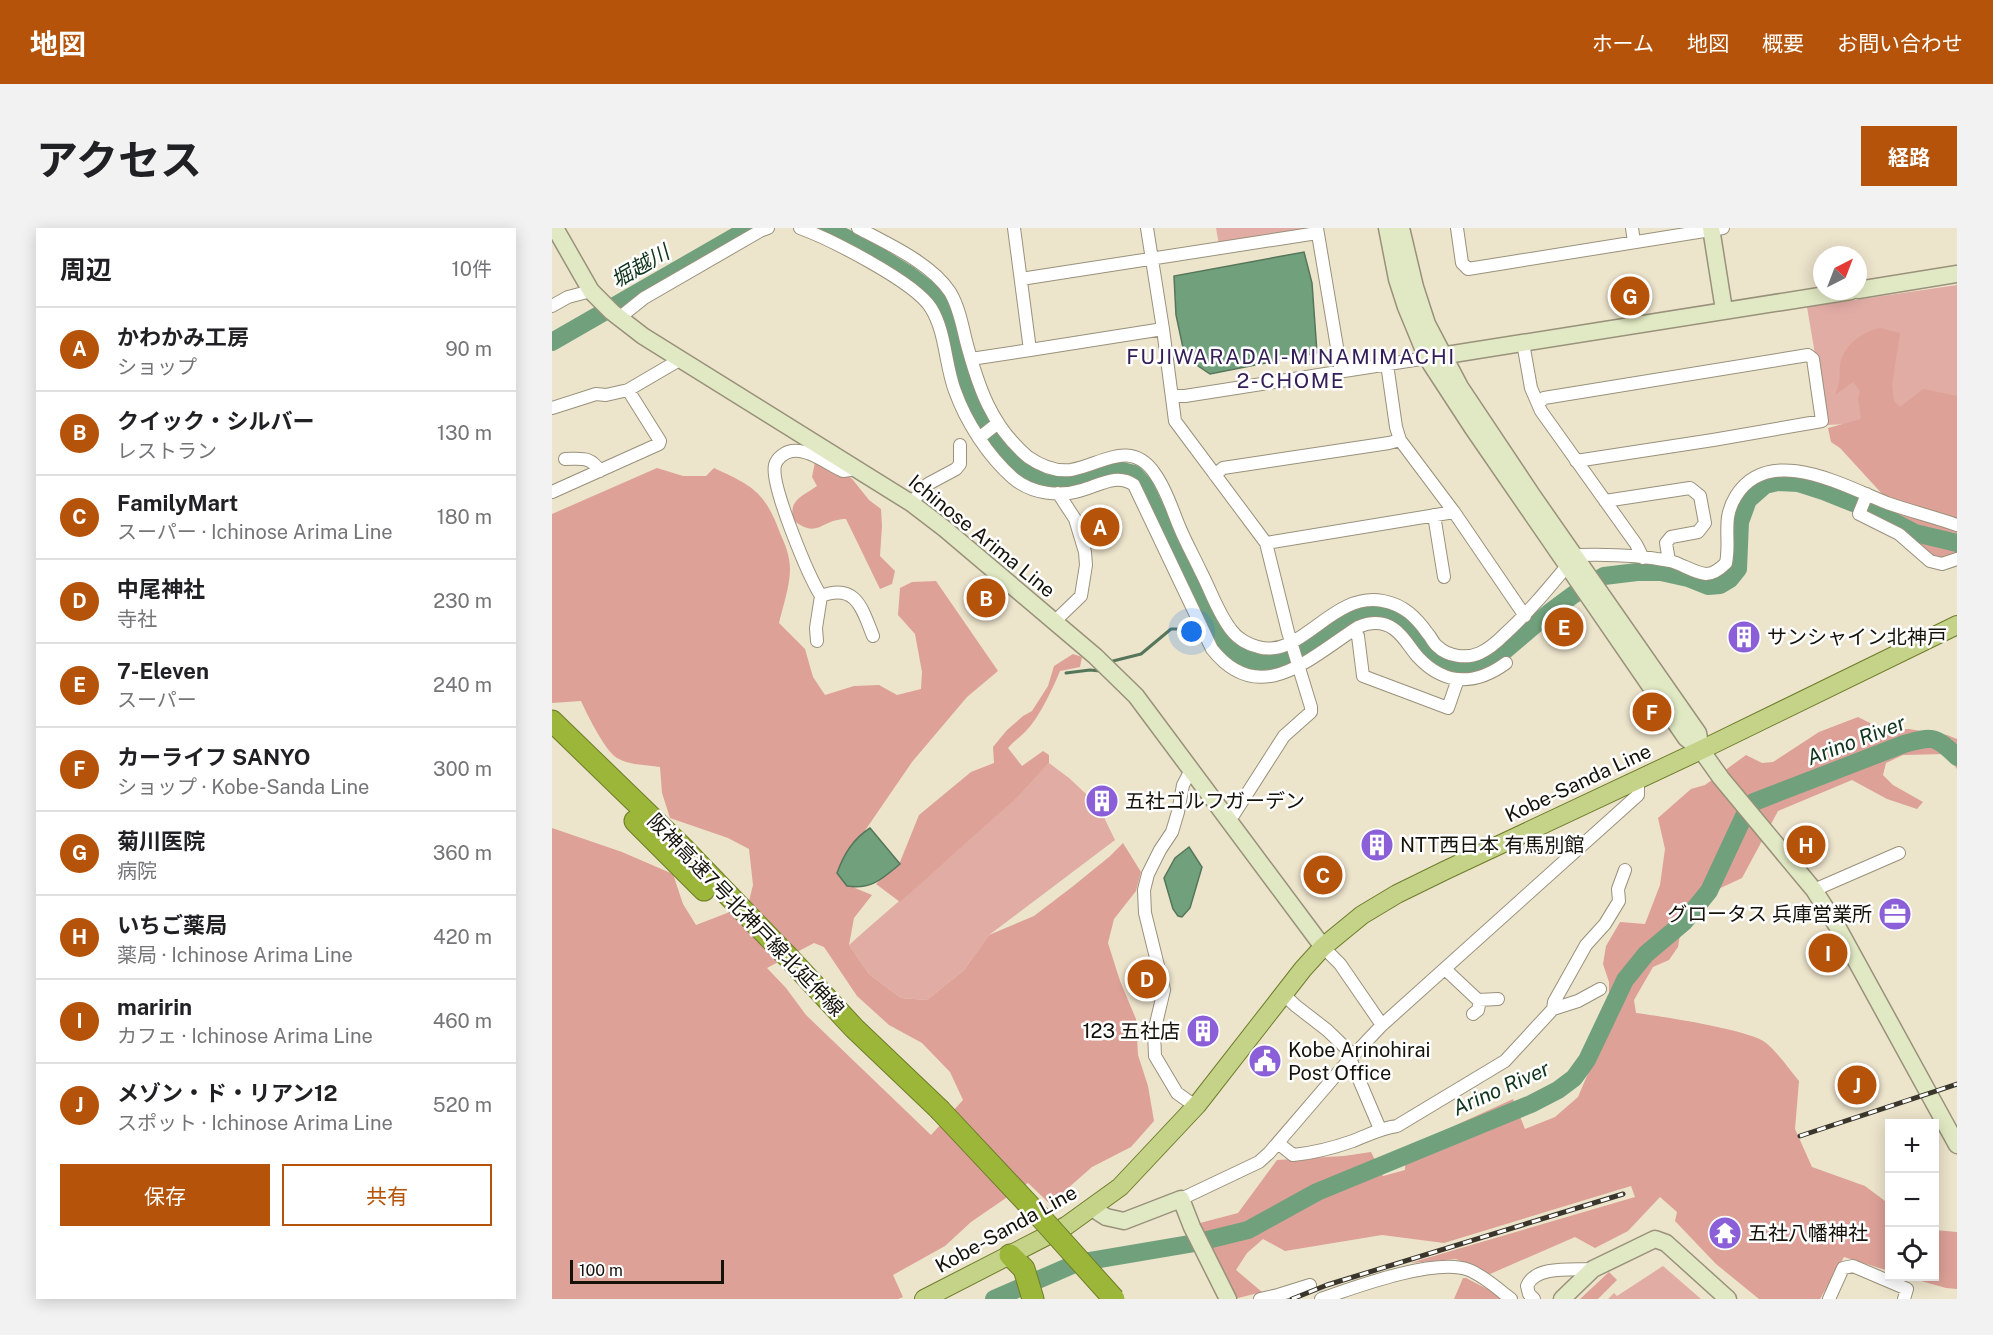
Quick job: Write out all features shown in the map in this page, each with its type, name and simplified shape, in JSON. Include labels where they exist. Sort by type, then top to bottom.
[{"type":"highway","name":"阪神高速7号北神戸線北延伸線","points":[[552,721],[683,848],[933,1113]]},
{"type":"highway","name":"阪神高速7号北神戸線北延伸線","points":[[552,741],[777,964],[848,1039],[933,1113]]},
{"type":"highway","points":[[933,1113],[1098,1299]]},
{"type":"highway","points":[[933,1113],[1044,1221],[1114,1299]]},
{"type":"highway","points":[[1015,1266],[1019,1299]]},
{"type":"highway","points":[[1015,1266],[1033,1299]]},
{"type":"main road","name":"Ichinose Arima Line","points":[[555,228],[591,291],[612,312],[643,336],[911,502],[1095,656],[1136,696],[1323,947]]},
{"type":"main road","points":[[1387,228],[1397,279],[1406,307],[1472,427],[1576,568],[1686,738],[1701,750],[1721,778],[1814,891],[1836,926],[1957,1145]]},
{"type":"main road","points":[[1401,228],[1435,357]]},
{"type":"main road","points":[[1715,229],[1724,310]]},
{"type":"main road","points":[[1867,289],[1957,274]]},
{"type":"main road","points":[[1435,357],[1813,297]]},
{"type":"main road","name":"Kobe-Sanda Line","points":[[924,1299],[1015,1266],[1120,1187],[1197,1105],[1283,994],[1323,947],[1362,915],[1397,894],[1701,750],[1957,625]]},
{"type":"main road","points":[[1092,1208],[1106,1217],[1124,1221],[1181,1200],[1213,1272],[1228,1299]]},
{"type":"main road","points":[[1562,1299],[1593,1269],[1652,1240],[1659,1239],[1728,1299]]},
{"type":"street","points":[[612,312],[644,298],[768,228]]},
{"type":"street","points":[[800,228],[814,230],[911,287],[926,300],[937,319],[955,391],[981,436],[1014,478],[1036,490],[1058,493],[1082,490],[1115,479],[1129,482],[1137,490],[1212,649],[1227,665],[1240,672],[1259,676],[1278,675],[1365,624],[1379,623],[1396,630],[1423,663],[1444,675],[1458,679],[1475,679],[1486,676],[1506,663]]},
{"type":"street","points":[[858,228],[930,270],[949,291],[958,309],[984,401],[997,424],[1026,455],[1040,465],[1057,470],[1072,470],[1121,455],[1149,466],[1160,482],[1216,604],[1233,632],[1246,643],[1261,649],[1293,644],[1340,609],[1369,599],[1400,606],[1411,613],[1437,647],[1452,655],[1465,657],[1481,653],[1594,554],[1669,561],[1707,574],[1721,568],[1726,563],[1728,554],[1727,516],[1735,497],[1750,480],[1770,471],[1795,470],[1818,476],[1888,503],[1957,525]]},
{"type":"street","points":[[1014,228],[1030,350]]},
{"type":"street","points":[[1147,228],[1175,422],[1266,543],[1311,712],[1284,736],[1234,814],[1227,820]]},
{"type":"street","points":[[1457,228],[1462,263],[1468,269],[1715,229]]},
{"type":"street","points":[[1632,228],[1634,242]]},
{"type":"street","points":[[1021,279],[1317,230],[1341,371]]},
{"type":"street","points":[[552,306],[568,297],[591,291]]},
{"type":"street","points":[[971,359],[1163,329]]},
{"type":"street","points":[[1523,343],[1532,388],[1538,404],[1636,544],[1643,558]]},
{"type":"street","points":[[1538,404],[1544,398],[1808,355],[1813,359],[1822,421],[1576,461]]},
{"type":"street","points":[[1173,396],[1435,357]]},
{"type":"street","points":[[552,408],[596,394],[606,395],[628,390],[681,359]]},
{"type":"street","points":[[1388,364],[1396,427],[1400,440],[1454,512],[1525,616]]},
{"type":"street","points":[[552,492],[659,444],[660,441],[628,390]]},
{"type":"street","points":[[981,436],[997,424]]},
{"type":"street","points":[[1215,474],[1223,468],[1400,440]]},
{"type":"street","points":[[911,502],[928,484],[956,470],[960,464],[960,445]]},
{"type":"street","points":[[817,641],[816,628],[821,596],[795,538],[781,498],[775,466],[778,459],[791,451],[800,451],[843,471],[850,470],[852,465]]},
{"type":"street","points":[[565,459],[589,460],[594,462],[600,471]]},
{"type":"street","points":[[1605,501],[1690,488],[1700,496],[1705,523],[1698,532],[1671,537],[1666,543],[1669,561]]},
{"type":"street","points":[[1054,622],[1081,596],[1086,565],[1085,552],[1075,519],[1058,493]]},
{"type":"street","points":[[1866,495],[1859,514],[1899,534],[1930,561],[1942,564],[1957,559]]},
{"type":"street","points":[[1266,543],[1454,512]]},
{"type":"street","points":[[1434,515],[1444,577]]},
{"type":"street","points":[[821,596],[833,591],[845,592],[852,597],[862,609],[873,636]]},
{"type":"street","points":[[1352,631],[1358,636],[1363,676],[1448,708],[1458,679]]},
{"type":"street","points":[[1191,770],[1183,785],[1172,832],[1148,874],[1144,890],[1145,913],[1164,990],[1154,1032],[1155,1056],[1177,1093],[1197,1105]]},
{"type":"street","points":[[1181,1200],[1259,1162],[1382,1025],[1638,795],[1638,780]]},
{"type":"street","points":[[1814,891],[1899,853]]},
{"type":"street","points":[[1553,1009],[1554,1002],[1586,945],[1605,924],[1619,901],[1618,889],[1625,870]]},
{"type":"street","points":[[1323,947],[1340,964],[1382,1025]]},
{"type":"street","points":[[1445,969],[1478,1000],[1498,999]]},
{"type":"street","points":[[1278,1143],[1293,1155],[1306,1154],[1323,1151],[1380,1129],[1397,1126],[1505,1061],[1553,1009],[1578,1001],[1600,989]]},
{"type":"street","points":[[1283,994],[1328,1030],[1351,1058],[1380,1129]]},
{"type":"street","points":[[1473,1014],[1478,1010],[1480,1000]]},
{"type":"street","points":[[1321,1299],[1402,1274],[1435,1266],[1446,1266],[1460,1267],[1476,1274],[1511,1299]]},
{"type":"street","points":[[1828,1299],[1844,1268],[1853,1266],[1907,1289],[1904,1299]]},
{"type":"street","points":[[1534,1299],[1527,1289],[1530,1280],[1536,1276],[1553,1270],[1593,1269]]},
{"type":"street","points":[[1260,1299],[1279,1297],[1310,1285]]},
{"type":"shaded area","points":[[1216,228],[1306,228],[1219,245]]},
{"type":"shaded area","points":[[1304,252],[1312,283],[1317,353],[1210,374],[1185,357],[1176,315],[1174,276]]},
{"type":"shaded area","points":[[1957,285],[1957,447],[1894,422],[1827,425],[1807,307]]},
{"type":"shaded area","points":[[1880,328],[1900,333],[1892,385],[1894,401],[1900,407],[1923,389],[1957,396],[1957,518],[1897,503],[1885,497],[1840,448],[1831,442],[1828,428],[1861,419],[1858,398],[1860,391],[1853,382],[1835,395],[1845,352],[1854,341]]},
{"type":"shaded area","points":[[815,462],[836,464],[869,500],[881,509],[880,556],[895,571],[892,584],[880,589],[846,519],[814,528],[801,526],[793,520],[792,513],[795,503],[817,486],[812,477]]},
{"type":"shaded area","points":[[657,468],[683,476],[706,476],[714,468],[739,480],[763,499],[784,541],[790,569],[779,623],[805,649],[813,677],[825,695],[854,686],[879,685],[897,695],[921,689],[922,672],[915,634],[898,615],[900,588],[912,582],[936,581],[998,671],[967,697],[912,762],[840,867],[855,888],[872,895],[854,918],[849,945],[869,974],[901,998],[927,1000],[964,970],[989,935],[1034,916],[1109,857],[1123,843],[1141,872],[1136,891],[1114,919],[1108,943],[1120,981],[1136,1019],[1138,1055],[1148,1086],[1154,1121],[1131,1147],[1092,1167],[1050,1204],[1028,1183],[971,1222],[945,1246],[893,1275],[903,1297],[898,1299],[552,1299],[552,828],[622,852],[673,874],[683,904],[696,925],[748,905],[753,885],[749,849],[728,838],[670,818],[662,793],[660,767],[627,762],[612,754],[597,732],[581,701],[552,703],[552,514]],"holes":[[[814,943],[824,947],[857,996],[889,1025],[922,1043],[950,1072],[963,1100],[931,1135],[806,1015],[786,988],[767,968]]]},
{"type":"shaded area","points":[[1885,506],[1957,530],[1957,556],[1943,558],[1934,556],[1916,540],[1919,526],[1891,512]]},
{"type":"shaded area","points":[[1073,654],[1082,657],[1080,667],[1060,671],[1036,719],[1008,748],[1022,766],[1043,751],[1049,755],[1049,763],[1014,800],[900,902],[876,884],[900,862],[919,815],[971,772],[994,763],[993,747],[1007,730],[1032,711],[1048,686],[1054,666]]},
{"type":"shaded area","points":[[1858,717],[1884,730],[1909,729],[1947,735],[1957,739],[1957,769],[1946,754],[1903,755],[1886,763],[1883,775],[1893,785],[1923,802],[1917,809],[1887,799],[1852,780],[1778,811],[1742,878],[1699,898],[1683,917],[1678,947],[1669,960],[1653,967],[1634,1000],[1636,1013],[1743,1033],[1766,1043],[1775,1052],[1799,1081],[1795,1129],[1812,1167],[1865,1186],[1885,1201],[1885,1270],[1844,1257],[1820,1299],[1759,1299],[1716,1264],[1675,1221],[1677,1212],[1660,1197],[1628,1231],[1595,1248],[1575,1237],[1490,1274],[1456,1259],[1410,1263],[1635,1197],[1631,1186],[1444,1243],[1382,1235],[1285,1251],[1263,1239],[1247,1253],[1236,1270],[1262,1292],[1234,1299],[1200,1223],[1238,1213],[1277,1160],[1371,1152],[1383,1176],[1405,1170],[1406,1148],[1513,1099],[1525,1129],[1555,1117],[1578,1097],[1595,1057],[1593,1033],[1609,1000],[1609,982],[1603,964],[1606,946],[1620,922],[1645,924],[1660,885],[1665,849],[1658,818],[1691,789],[1705,785],[1746,755],[1762,763],[1773,762],[1819,732]]},
{"type":"shaded area","points":[[1049,763],[1098,805],[1115,840],[989,935],[964,970],[927,1000],[901,998],[869,974],[849,945],[976,834]]},
{"type":"shaded area","points":[[870,828],[900,864],[882,879],[870,885],[847,886],[837,873],[854,842]]},
{"type":"shaded area","points":[[1189,847],[1202,867],[1190,908],[1182,917],[1178,916],[1173,909],[1164,878],[1175,858]]},
{"type":"shaded area","points":[[1939,1230],[1957,1232],[1957,1289],[1921,1281],[1939,1281]]},
{"type":"shaded area","points":[[1663,1266],[1701,1299],[1608,1299],[1614,1293],[1617,1296]]},
{"type":"shaded area","points":[[1609,1272],[1617,1280],[1598,1299],[1580,1299]]},
{"type":"shaded area","points":[[1463,1278],[1491,1291],[1501,1299],[1454,1299]]},
{"type":"waterway","name":"堀越川","points":[[552,342],[750,228]]},
{"type":"waterway","points":[[826,228],[864,247],[930,291],[941,305],[956,363],[972,402],[997,448],[1024,473],[1044,483],[1064,485],[1118,470],[1134,474],[1144,485],[1215,632],[1232,652],[1261,664],[1279,662],[1301,653],[1347,620],[1365,612],[1385,615],[1400,623],[1432,657],[1448,665],[1468,670],[1489,664],[1550,612],[1604,576],[1661,572],[1688,578],[1708,586],[1720,585],[1730,579],[1738,569],[1740,522],[1748,500],[1765,485],[1778,482],[1798,483],[1823,491],[1871,510],[1915,533],[1957,543]]},
{"type":"waterway","points":[[1109,662],[1141,654],[1171,629],[1198,629]]},
{"type":"waterway","points":[[1208,630],[1215,632]]},
{"type":"waterway","points":[[1066,673],[1100,671]]},
{"type":"waterway","name":"Arino River","points":[[994,1299],[1077,1263],[1195,1243],[1248,1230],[1317,1192],[1531,1104],[1558,1090],[1574,1078],[1587,1060],[1625,980],[1646,954],[1684,922],[1709,891],[1744,816],[1754,802],[1904,744],[1921,740],[1938,741],[1957,757]]},
{"type":"railway","points":[[1800,1136],[1957,1084]]},
{"type":"railway","points":[[1292,1299],[1327,1285],[1623,1194]]},
{"type":"place","name":"菊川医院","points":[[1630,296]]},
{"type":"place","name":"かわかみ工房","points":[[1100,527]]},
{"type":"place","name":"クイック・シルバー","points":[[986,598]]},
{"type":"place","name":"7-Eleven","points":[[1564,627]]},
{"type":"place","name":"サンシャイン北神戸","points":[[1744,637]]},
{"type":"place","name":"カーライフ SANYO","points":[[1652,712]]},
{"type":"place","name":"五社ゴルフガーデン","points":[[1102,801]]},
{"type":"place","name":"NTT西日本 有馬別館","points":[[1377,845]]},
{"type":"place","name":"いちご薬局","points":[[1806,845]]},
{"type":"place","name":"FamilyMart","points":[[1323,875]]},
{"type":"place","name":"グロータス 兵庫営業所","points":[[1895,914]]},
{"type":"place","name":"maririn","points":[[1828,953]]},
{"type":"place","name":"中尾神社","points":[[1147,979]]},
{"type":"place","name":"123 五社店","points":[[1203,1031]]},
{"type":"place","name":"Kobe Arinohirai Post Office","points":[[1265,1061]]},
{"type":"place","name":"メゾン・ド・リアン12","points":[[1857,1085]]},
{"type":"place","name":"五社八幡神社","points":[[1725,1233]]},
{"type":"district","name":"FUJIWARADAI-MINAMIMACHI 2-CHOME","points":[[1291,368]]}]
